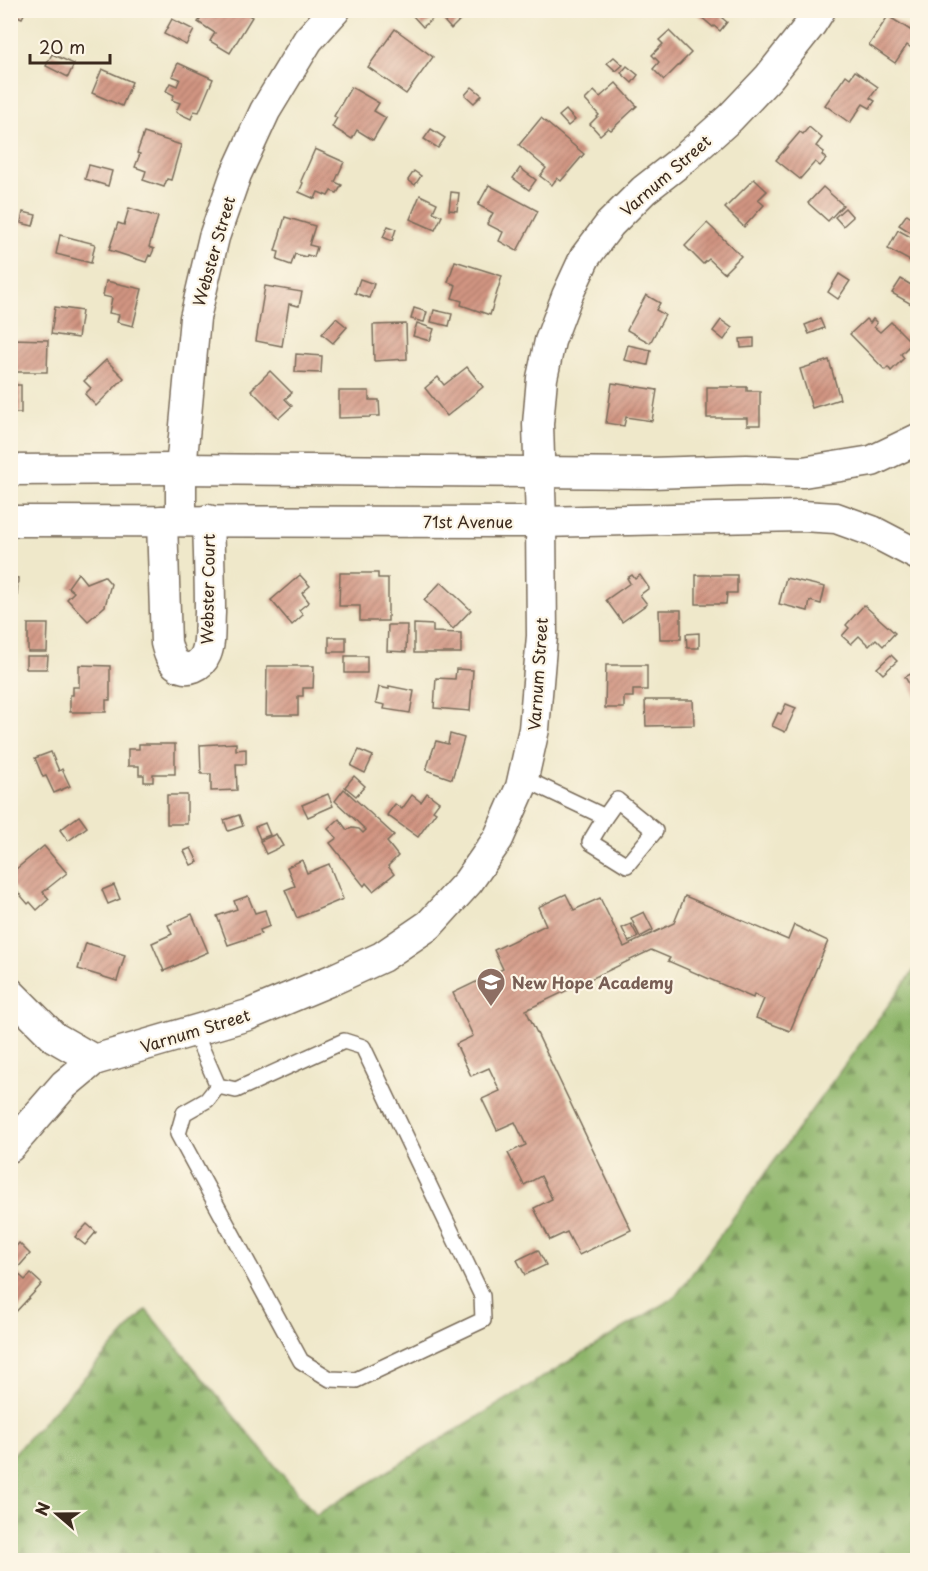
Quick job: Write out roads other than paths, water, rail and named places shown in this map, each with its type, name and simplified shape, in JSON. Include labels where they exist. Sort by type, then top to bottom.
[{"type":"street","name":"Webster Street","points":[[184,520],[181,469],[195,318],[214,237],[236,174],[265,111],[308,40],[334,10]]},
{"type":"street","name":"Varnum Street","points":[[10,1147],[64,1085],[94,1060],[248,1015],[382,957],[429,925],[468,882],[498,839],[521,787],[534,729],[542,636],[538,424],[542,378],[550,340],[567,296],[585,257],[610,224],[644,190],[730,118],[769,77],[820,10]]},
{"type":"street","points":[[10,470],[181,469],[651,473],[746,470],[803,472],[872,461],[918,439]]},
{"type":"street","points":[[802,516],[803,472]]},
{"type":"street","name":"71st Avenue","points":[[10,521],[541,522],[802,516],[836,518],[872,531],[918,555]]},
{"type":"street","points":[[10,993],[54,1037],[94,1060]]},
{"type":"lane","points":[[523,778],[605,817]]},
{"type":"lane","points":[[194,1031],[218,1086]]},
{"type":"lane","points":[[344,1041],[363,1047],[482,1296],[483,1320],[356,1380],[330,1379],[301,1361],[178,1134],[184,1113],[207,1100],[218,1086],[236,1090],[344,1041]]},
{"type":"place","name":"New Hope Academy","points":[[491,1008]]}]
